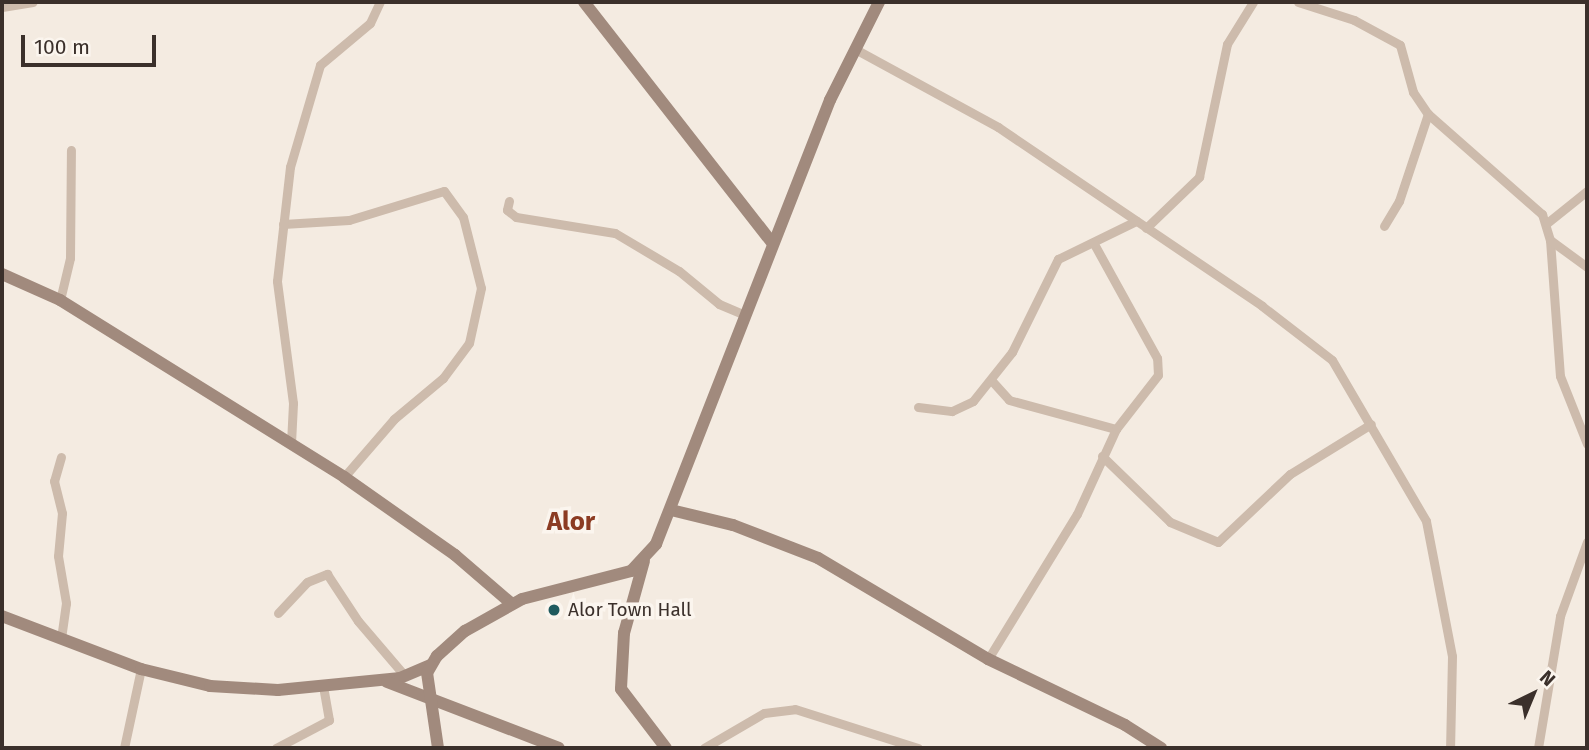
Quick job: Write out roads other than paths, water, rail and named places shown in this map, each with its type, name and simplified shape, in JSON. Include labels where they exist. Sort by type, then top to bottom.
[{"type":"main road","points":[[584,2],[772,243]]},
{"type":"main road","points":[[666,748],[621,689],[624,633],[644,561],[671,510],[772,243],[855,49],[879,2]]},
{"type":"main road","points":[[2,274],[60,300],[344,477],[455,555],[512,604]]},
{"type":"main road","points":[[671,510],[733,525],[818,558],[988,659],[1125,725],[1161,748]]},
{"type":"main road","points":[[2,616],[141,669],[247,690],[323,686],[405,676],[430,665],[465,631],[512,604],[614,579],[644,561]]},
{"type":"main road","points":[[430,665],[438,748]]},
{"type":"main road","points":[[379,680],[413,689],[433,704],[559,748]]},
{"type":"street","points":[[2,7],[33,2]]},
{"type":"street","points":[[291,443],[293,403],[277,281],[290,167],[306,123],[309,89],[320,65],[370,23],[380,2]]},
{"type":"street","points":[[1146,228],[1199,177],[1227,44],[1252,2]]},
{"type":"street","points":[[1298,2],[1354,20],[1401,45],[1413,92],[1428,114],[1535,205],[1547,223],[1560,376],[1587,444]]},
{"type":"street","points":[[855,49],[998,127],[1306,337],[1332,360],[1426,521],[1452,656],[1450,748]]},
{"type":"street","points":[[1384,226],[1399,201],[1428,114]]},
{"type":"street","points":[[60,300],[70,258],[71,150]]},
{"type":"street","points":[[283,224],[349,220],[444,191],[454,197],[463,217],[481,288],[469,343],[443,378],[394,419],[344,477]]},
{"type":"street","points":[[1547,223],[1587,191]]},
{"type":"street","points":[[509,201],[507,210],[516,217],[615,233],[679,271],[719,304],[745,315]]},
{"type":"street","points":[[918,407],[952,411],[992,381],[1034,311],[1051,268],[1066,253],[1136,221]]},
{"type":"street","points":[[1550,240],[1587,267]]},
{"type":"street","points":[[988,659],[1077,514],[1116,429],[1145,396],[1160,365],[1093,242]]},
{"type":"street","points":[[992,381],[1009,400],[1116,429]]},
{"type":"street","points":[[1102,456],[1170,522],[1218,542],[1290,474],[1371,424]]},
{"type":"street","points":[[61,457],[54,481],[62,513],[58,556],[66,603],[61,639]]},
{"type":"street","points":[[1538,748],[1560,616],[1587,542]]},
{"type":"street","points":[[278,613],[307,582],[327,574],[358,621],[405,676]]},
{"type":"street","points":[[124,748],[141,669]]},
{"type":"street","points":[[276,748],[329,720],[323,686]]},
{"type":"street","points":[[704,748],[749,720],[779,709],[856,726],[918,748]]},
{"type":"place","name":"Alor Town Hall","points":[[554,610]]},
{"type":"district","name":"Alor","points":[[571,522]]}]
